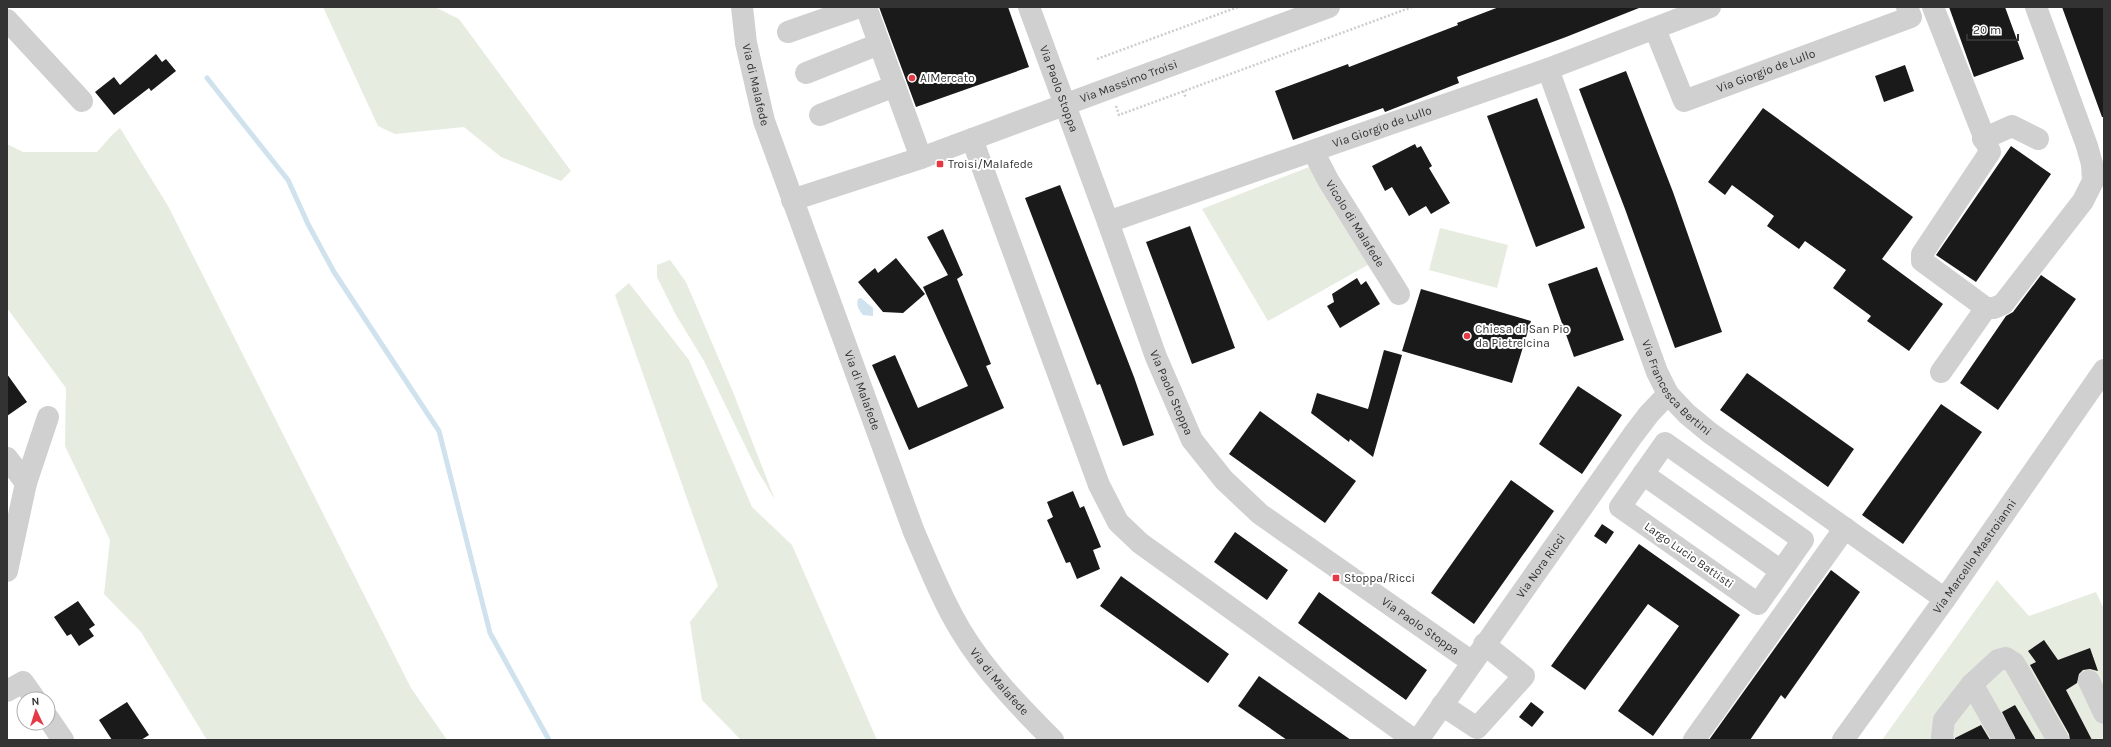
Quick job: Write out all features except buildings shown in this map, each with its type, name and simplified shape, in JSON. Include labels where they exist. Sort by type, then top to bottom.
[{"type":"street","name":"Via di Malafede","points":[[742,7],[746,43],[760,108],[792,200],[914,532],[943,599],[961,632],[983,662],[1054,740]]},
{"type":"street","points":[[788,32],[859,7]]},
{"type":"street","points":[[866,7],[920,158]]},
{"type":"street","name":"Via Paolo Stoppa","points":[[1029,7],[1156,357],[1192,440],[1224,480],[1260,514],[1472,662]]},
{"type":"street","name":"Via Massimo Troisi","points":[[792,200],[920,158],[1329,7]]},
{"type":"street","name":"Via Giorgio de Lullo","points":[[1108,222],[1548,69],[1710,7]]},
{"type":"street","name":"Via Giorgio de Lullo","points":[[1655,29],[1684,101],[1911,17],[1907,7]]},
{"type":"street","points":[[1933,7],[1983,139],[1989,147],[1990,152],[1922,254],[1922,261],[1986,308],[1994,308],[2003,304],[2083,201],[2093,181],[2092,164],[2087,146],[2036,7]]},
{"type":"street","points":[[7,20],[82,101]]},
{"type":"street","points":[[806,73],[879,44]]},
{"type":"street","name":"Via Francesca Bertini","points":[[1548,69],[1647,344],[1668,394],[1687,414],[1710,432],[1945,599]]},
{"type":"street","points":[[820,115],[895,86]]},
{"type":"street","points":[[1983,139],[2012,126],[2038,139]]},
{"type":"street","points":[[972,139],[1099,486],[1118,522],[1140,543],[1414,740]]},
{"type":"street","name":"Vicolo di Malafede","points":[[1313,151],[1328,180],[1399,294]]},
{"type":"street","points":[[1941,372],[1986,308]]},
{"type":"street","name":"Via Marcello Mastroianni","points":[[1843,740],[1945,599],[2104,370]]},
{"type":"street","name":"Via Nora Ricci","points":[[1418,740],[1484,644],[1649,414],[1668,394]]},
{"type":"street","points":[[7,571],[26,483],[48,417]]},
{"type":"street","points":[[1689,460],[1710,432]]},
{"type":"street","name":"Largo Lucio Battisti","points":[[1803,540],[1665,443],[1620,507],[1758,604],[1803,540],[1822,512]]},
{"type":"street","points":[[7,458],[26,483]]},
{"type":"street","points":[[1643,474],[1781,571]]},
{"type":"street","points":[[1694,740],[1845,528]]},
{"type":"street","points":[[1442,705],[1477,728],[1524,676],[1484,644]]},
{"type":"street","points":[[1943,740],[1944,720],[1972,684],[1998,660],[2006,658],[2014,663],[2058,740]]},
{"type":"street","points":[[2089,681],[2104,713]]},
{"type":"street","points":[[7,691],[23,682],[29,691]]},
{"type":"street","points":[[1972,684],[2004,740]]},
{"type":"street","points":[[56,730],[63,740]]},
{"type":"path","points":[[1096,60],[1238,7]]},
{"type":"path","points":[[1115,104],[1119,115],[1412,7]]},
{"type":"path","points":[[1183,91],[1186,98]]},
{"type":"shaded area","points":[[323,7],[435,7],[459,19],[571,171],[561,181],[501,157],[464,127],[395,134],[378,126]]},
{"type":"shaded area","points":[[120,128],[168,206],[411,688],[447,740],[207,740],[141,632],[104,594],[110,540],[65,446],[66,388],[7,308],[7,144],[23,152],[97,152]]},
{"type":"shaded area","points":[[1309,167],[1373,262],[1268,321],[1202,209]]},
{"type":"shaded area","points":[[1440,228],[1508,245],[1497,288],[1429,270]]},
{"type":"shaded area","points":[[670,260],[686,282],[733,392],[775,500],[756,468],[704,361],[676,315],[657,277],[657,265]]},
{"type":"shaded area","points":[[629,283],[689,360],[752,507],[792,545],[877,740],[741,740],[702,700],[690,622],[718,586],[615,295]]},
{"type":"shaded area","points":[[1997,580],[2029,616],[2096,592],[2104,609],[2104,740],[1882,740]]},
{"type":"water","points":[[861,298],[873,308],[873,316],[863,315],[860,311],[857,301]]},
{"type":"waterway","points":[[207,78],[288,180],[308,224],[334,272],[439,431],[490,633],[549,740]]},
{"type":"place","name":"AlMercato","points":[[912,78]]},
{"type":"place","name":"Troisi/Malafede","points":[[940,164]]},
{"type":"place","name":"Chiesa di San Pio da Pietrelcina","points":[[1467,336]]},
{"type":"place","name":"Stoppa/Ricci","points":[[1336,578]]}]
